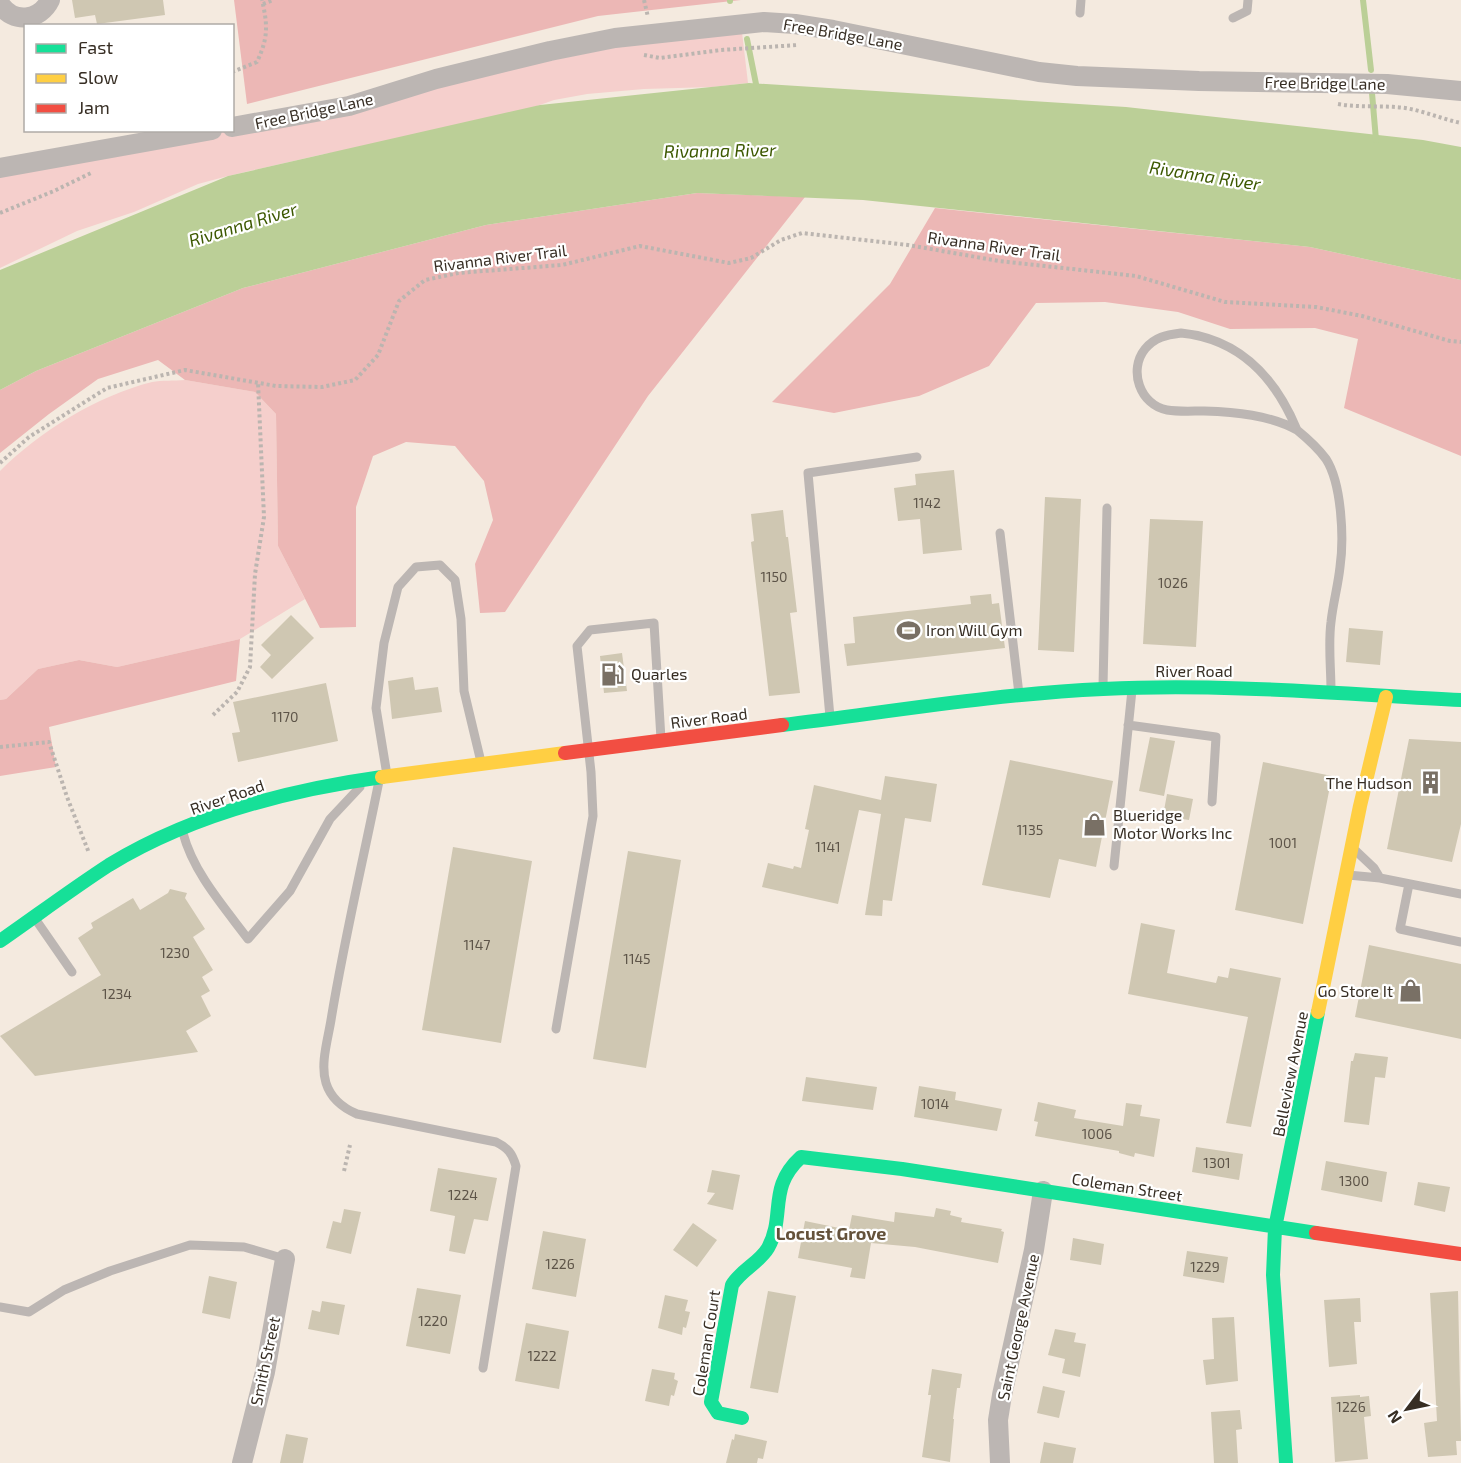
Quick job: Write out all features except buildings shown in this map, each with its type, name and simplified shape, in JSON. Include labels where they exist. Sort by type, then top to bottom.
[{"type":"street","points":[[0,4],[9,14],[26,18],[44,10],[50,0]]},
{"type":"street","name":"Free Bridge Lane","points":[[234,127],[349,106],[436,79],[550,51],[615,38],[764,22],[833,30],[1039,72],[1077,76],[1199,81],[1387,84],[1461,91]]},
{"type":"street","points":[[0,168],[201,132]]},
{"type":"street","name":"River Road","points":[[2,935],[35,918],[110,865],[182,830],[259,802],[316,788],[378,778],[830,719],[1019,696],[1103,689],[1181,686],[1252,688],[1461,700]]},
{"type":"street","name":"Belleview Avenue","points":[[1286,1463],[1273,1275],[1275,1228],[1346,874],[1386,697]]},
{"type":"street","name":"Coleman Street","points":[[790,1164],[801,1157],[815,1158],[1461,1254]]},
{"type":"street","name":"Coleman Court","points":[[742,1418],[718,1413],[711,1401],[732,1285],[736,1276],[763,1254],[770,1245],[783,1175],[790,1164]]},
{"type":"street","name":"Saint George Avenue","points":[[999,1463],[999,1419],[1002,1395],[1034,1250],[1043,1191]]},
{"type":"street","name":"Smith Street","points":[[242,1463],[266,1372],[285,1259]]},
{"type":"lane","points":[[1080,13],[1081,0]]},
{"type":"lane","points":[[1233,18],[1247,11],[1248,0]]},
{"type":"lane","points":[[1298,430],[1276,389],[1258,368],[1237,351],[1217,340],[1201,335],[1181,333],[1164,335],[1152,341],[1143,350],[1138,360],[1136,372],[1139,385],[1145,397],[1155,405],[1167,410],[1220,412],[1283,422],[1298,430],[1314,444],[1327,461],[1333,475],[1340,508],[1342,535],[1340,568],[1330,626],[1331,693]]},
{"type":"lane","points":[[830,719],[808,473],[917,457]]},
{"type":"lane","points":[[1103,689],[1107,508]]},
{"type":"lane","points":[[1000,532],[1019,696]]},
{"type":"lane","points":[[481,764],[464,691],[461,619],[455,580],[440,565],[416,567],[398,587],[384,643],[376,708],[378,778],[336,992],[324,1068],[325,1082],[331,1096],[344,1108],[357,1114],[496,1142],[506,1147],[513,1155],[516,1166],[483,1368]]},
{"type":"lane","points":[[556,1029],[593,816],[589,750],[577,646],[590,630],[654,622],[661,740]]},
{"type":"lane","points":[[1114,866],[1132,688]]},
{"type":"lane","points":[[1128,725],[1216,736],[1212,802]]},
{"type":"lane","points":[[182,830],[187,849],[215,894],[248,939],[290,891],[330,819],[378,778]]},
{"type":"lane","points":[[1352,847],[1374,868],[1380,878]]},
{"type":"lane","points":[[1346,874],[1380,878],[1461,894]]},
{"type":"lane","points":[[1409,884],[1400,929],[1461,942]]},
{"type":"lane","points":[[35,918],[72,972]]},
{"type":"lane","points":[[0,1306],[29,1312],[64,1290],[110,1271],[190,1245],[244,1247],[285,1259]]},
{"type":"path","points":[[234,71],[256,62],[265,43],[266,18],[263,2],[273,0]]},
{"type":"path","points":[[720,50],[765,46]]},
{"type":"path","points":[[1353,107],[1402,107],[1461,123]]},
{"type":"path","name":"Rivanna River Trail","points":[[0,464],[29,437],[107,388],[185,370],[276,386],[322,387],[355,380],[378,355],[399,301],[424,280],[458,273],[562,265],[640,246],[729,263],[752,258],[781,240],[802,233],[908,245],[999,261],[1136,276],[1225,302],[1316,307],[1362,316],[1450,341],[1461,342]]},
{"type":"path","points":[[213,715],[237,692],[250,667],[255,574],[264,517],[258,382]]},
{"type":"path","points":[[0,747],[49,742],[89,853]]},
{"type":"path","points":[[344,1171],[350,1145]]},
{"type":"shaded area","points":[[234,0],[741,0],[598,16],[247,104]]},
{"type":"shaded area","points":[[741,24],[748,83],[587,94],[554,100],[517,113],[384,145],[324,154],[228,176],[198,184],[134,212],[77,231],[0,268],[0,167],[207,132],[234,132],[234,130],[445,79]]},
{"type":"shaded area","points":[[697,193],[805,197],[648,396],[505,612],[480,613],[475,564],[493,520],[484,481],[455,446],[406,442],[373,456],[356,507],[356,627],[320,628],[278,546],[276,414],[255,392],[185,380],[158,360],[98,379],[0,453],[0,390],[36,371],[243,288],[486,225]]},
{"type":"shaded area","points":[[935,208],[1310,247],[1461,280],[1461,456],[1344,408],[1358,339],[1315,328],[1230,329],[1178,312],[1105,302],[1036,303],[989,366],[919,396],[834,413],[772,402],[890,284]]},
{"type":"shaded area","points":[[185,380],[255,392],[276,414],[278,546],[305,599],[240,639],[117,667],[79,660],[38,669],[6,699],[0,700],[0,471],[51,429],[90,406],[131,388],[152,382]]},
{"type":"shaded area","points":[[240,639],[236,681],[49,727],[56,767],[0,776],[0,700],[6,699],[38,669],[79,660],[117,667]]},
{"type":"water","name":"Rivanna River","points":[[749,83],[1126,107],[1423,140],[1461,147],[1461,280],[1310,247],[863,200],[697,193],[486,225],[243,288],[36,371],[0,390],[0,270],[228,176],[540,105]]},
{"type":"waterway","points":[[1363,0],[1371,70]]},
{"type":"waterway","points":[[747,39],[757,89]]},
{"type":"waterway","points":[[1372,93],[1376,140]]},
{"type":"traffic: fast","points":[[782,725],[982,699],[1103,689],[1237,688],[1461,700]]},
{"type":"traffic: fast","points":[[0,941],[109,865],[173,832],[276,797],[382,777]]},
{"type":"traffic: fast","points":[[1286,1463],[1273,1275],[1275,1228],[1318,1012]]},
{"type":"traffic: fast","points":[[742,1418],[718,1413],[711,1402],[732,1285],[768,1248],[776,1224],[780,1191],[791,1168],[801,1157],[902,1169],[1316,1233]]},
{"type":"traffic: slow","points":[[1318,1012],[1360,806],[1386,697]]},
{"type":"traffic: slow","points":[[382,777],[565,753]]},
{"type":"traffic: jam","points":[[565,753],[782,725]]},
{"type":"traffic: jam","points":[[1316,1233],[1461,1254]]},
{"type":"place","name":"Iron Will Gym","points":[[908,630]]},
{"type":"place","name":"Quarles","points":[[613,674]]},
{"type":"place","name":"The Hudson","points":[[1430,783]]},
{"type":"place","name":"Blueridge Motor Works Inc","points":[[1095,824]]},
{"type":"place","name":"Go Store It","points":[[1411,991]]},
{"type":"district","name":"Locust Grove","points":[[831,1234]]}]
